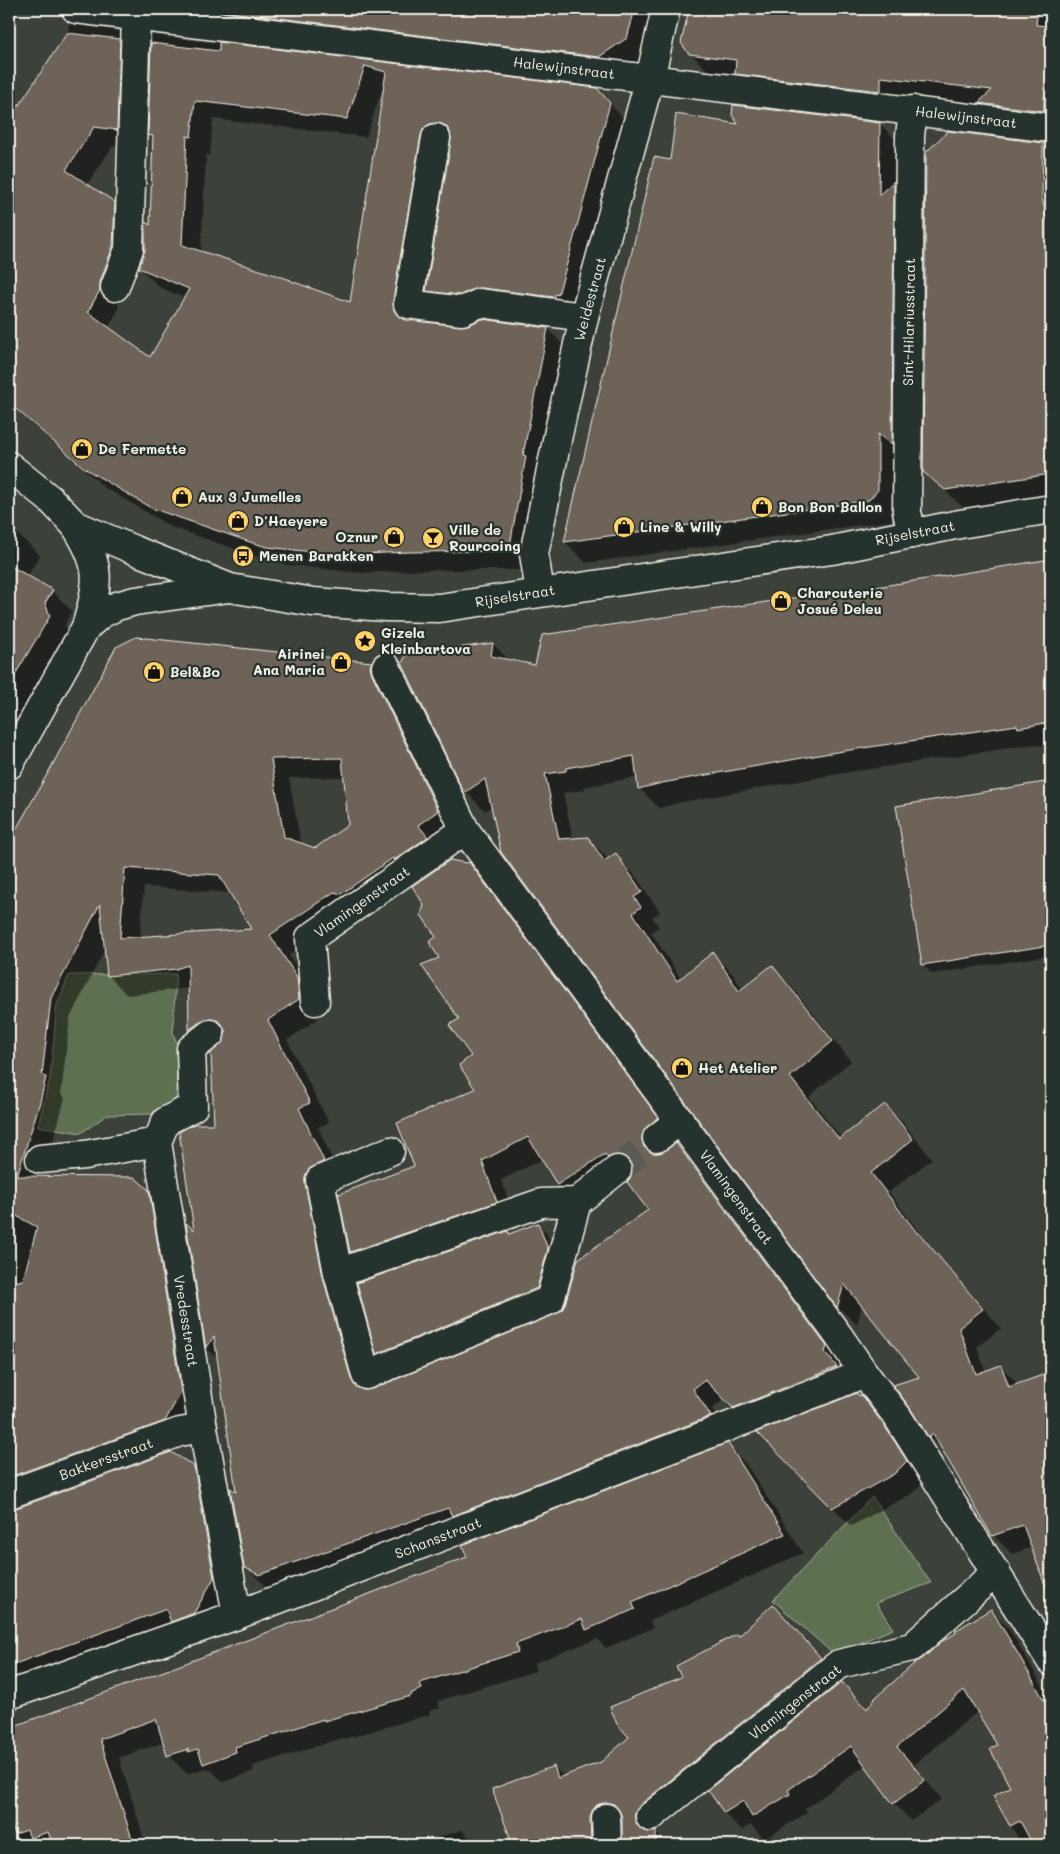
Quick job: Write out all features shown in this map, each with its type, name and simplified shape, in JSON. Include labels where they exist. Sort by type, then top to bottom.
[{"type":"street","name":"Halewijnstraat","points":[[76,9],[122,13],[1051,128]]},
{"type":"street","name":"Weidestraat","points":[[540,592],[534,554],[584,317],[650,78],[666,9]]},
{"type":"street","points":[[115,287],[129,249],[122,13]]},
{"type":"street","name":"Sint-Hilariusstraat","points":[[912,534],[907,512],[910,136],[913,110]]},
{"type":"street","points":[[436,138],[408,304],[462,311],[480,303],[584,317]]},
{"type":"street","name":"Rijselstraat","points":[[9,466],[51,500],[75,524],[230,588],[313,602],[422,608],[439,608],[832,550],[960,524],[1051,509]]},
{"type":"street","points":[[9,765],[86,627],[94,595],[96,577],[94,560],[88,544],[75,524]]},
{"type":"street","points":[[86,627],[101,614],[117,606],[230,588]]},
{"type":"street","name":"Vlamingenstraat","points":[[386,667],[465,830],[897,1416],[1051,1661]]},
{"type":"street","name":"Vlamingenstraat","points":[[315,1001],[310,938],[465,830]]},
{"type":"street","points":[[40,1159],[85,1155],[157,1142],[166,1121],[193,1107],[191,1049],[210,1034]]},
{"type":"street","points":[[657,1138],[680,1120]]},
{"type":"street","name":"Vredesstraat","points":[[157,1142],[203,1428],[237,1615]]},
{"type":"street","points":[[390,1151],[320,1180],[338,1273],[366,1375],[550,1300],[577,1202],[617,1170]]},
{"type":"street","points":[[338,1273],[541,1203],[577,1202]]},
{"type":"street","name":"Schansstraat","points":[[9,1695],[237,1615],[822,1391],[864,1373]]},
{"type":"street","name":"Bakkersstraat","points":[[9,1494],[180,1432],[203,1428]]},
{"type":"street","name":"Vlamingenstraat","points":[[650,1817],[839,1664],[912,1647],[996,1572]]},
{"type":"street","points":[[606,1818],[607,1845]]},
{"type":"green space","points":[[176,974],[173,1033],[177,1044],[176,1100],[168,1112],[107,1115],[81,1133],[38,1126],[50,1078],[57,1005],[69,975]]},
{"type":"green space","points":[[872,1497],[931,1583],[876,1603],[893,1629],[833,1654],[773,1600]]},
{"type":"building","points":[[221,9],[635,9],[627,38],[599,57],[221,11]]},
{"type":"building","points":[[689,9],[1038,9],[1036,25],[1051,26],[1051,98],[1044,97],[1044,111],[978,103],[992,90],[881,77],[881,91],[735,74],[736,60],[689,54],[681,43]]},
{"type":"building","points":[[67,33],[120,39],[117,130],[94,127],[66,170],[115,202],[113,246],[100,282],[100,290],[88,312],[150,357],[189,289],[139,268],[145,250],[145,222],[150,225],[153,136],[148,135],[151,43],[219,51],[219,42],[597,88],[610,103],[558,295],[555,294],[554,297],[482,288],[460,295],[426,291],[451,140],[450,132],[446,126],[438,123],[430,124],[424,128],[421,135],[393,301],[394,310],[399,317],[406,320],[460,326],[482,319],[548,328],[523,455],[526,456],[509,551],[340,555],[267,547],[151,508],[84,468],[9,403],[9,120]],"holes":[[[365,66],[386,72],[350,302],[291,280],[182,245],[187,136],[191,137],[195,101],[347,119]]]},
{"type":"building","points":[[733,105],[880,123],[879,195],[894,181],[892,445],[878,434],[878,490],[869,500],[846,504],[564,542],[654,157],[670,160],[676,114],[738,124],[732,115]]},
{"type":"building","points":[[948,131],[1043,143],[1042,198],[1051,236],[1051,474],[945,490],[923,472],[926,152]]},
{"type":"building","points":[[1051,559],[1051,722],[1018,728],[1017,725],[830,753],[638,789],[634,756],[566,768],[566,771],[545,774],[559,839],[588,837],[604,861],[616,853],[642,892],[634,897],[641,907],[633,913],[677,981],[713,952],[739,991],[772,965],[833,1041],[790,1077],[839,1139],[885,1104],[913,1139],[871,1173],[918,1234],[983,1309],[959,1328],[976,1374],[1001,1365],[1009,1387],[1051,1372],[1051,1592],[1048,1593],[1023,1525],[992,1536],[933,1434],[929,1438],[893,1385],[919,1377],[844,1284],[837,1308],[501,852],[485,779],[464,793],[402,663],[406,655],[493,643],[491,656],[535,665],[542,635],[876,587]]},
{"type":"building","points":[[9,565],[53,590],[45,603],[50,616],[9,685]]},
{"type":"building","points":[[136,637],[372,662],[370,666],[372,674],[438,811],[418,825],[428,837],[394,860],[393,858],[341,894],[334,892],[270,935],[297,977],[299,999],[268,1020],[310,1103],[299,1108],[324,1161],[309,1169],[305,1176],[305,1183],[323,1277],[351,1379],[355,1386],[363,1390],[372,1389],[556,1314],[562,1310],[565,1304],[578,1259],[648,1210],[627,1182],[631,1176],[632,1168],[629,1161],[623,1156],[615,1155],[608,1158],[605,1154],[557,1185],[528,1137],[482,1161],[497,1202],[350,1252],[338,1193],[414,1166],[397,1123],[475,1089],[459,1065],[471,1056],[449,1025],[459,1019],[421,965],[439,958],[429,942],[436,937],[421,915],[424,905],[412,886],[450,860],[469,862],[658,1117],[643,1132],[642,1140],[644,1147],[652,1153],[660,1153],[676,1143],[827,1346],[825,1352],[837,1367],[733,1408],[705,1380],[693,1389],[711,1416],[452,1516],[448,1508],[259,1575],[244,1567],[230,1488],[236,1492],[214,1336],[206,1349],[186,1223],[194,1230],[179,1132],[194,1124],[214,1124],[211,1053],[224,1040],[225,1031],[222,1024],[216,1020],[208,1019],[189,1030],[188,965],[176,969],[107,976],[100,904],[51,998],[42,1075],[46,1077],[17,1176],[134,1177],[149,1190],[181,1392],[165,1421],[9,1477],[9,1283],[23,1280],[37,1227],[9,1212],[9,842],[116,647]],"holes":[[[342,758],[348,825],[315,848],[284,837],[271,759]],[[125,868],[219,875],[251,929],[120,938]]]},
{"type":"building","points":[[1051,781],[1051,945],[922,965],[896,806]]},
{"type":"building","points":[[538,1223],[548,1249],[537,1288],[376,1354],[357,1283],[508,1231],[509,1234]]},
{"type":"building","points":[[857,1393],[859,1396],[861,1395],[884,1425],[907,1461],[894,1474],[832,1508],[757,1432]]},
{"type":"building","points":[[728,1443],[785,1534],[632,1602],[635,1609],[586,1630],[582,1619],[516,1644],[518,1652],[420,1683],[422,1689],[412,1693],[411,1696],[324,1721],[324,1719],[235,1747],[236,1752],[203,1764],[198,1749],[188,1752],[188,1749],[167,1756],[156,1719],[100,1739],[134,1845],[53,1845],[48,1832],[30,1838],[27,1830],[15,1834],[9,1819],[9,1728],[467,1557],[462,1545]]},
{"type":"building","points":[[171,1452],[194,1466],[214,1578],[194,1613],[171,1622],[166,1609],[9,1666],[9,1509],[14,1509]]},
{"type":"building","points":[[773,1604],[821,1658],[640,1805],[635,1812],[635,1820],[644,1831],[656,1831],[656,1845],[622,1845],[622,1817],[614,1804],[606,1802],[597,1805],[592,1811],[590,1819],[591,1845],[555,1845],[555,1842],[512,1843],[492,1789],[554,1766],[558,1778],[601,1762],[629,1737],[617,1724],[610,1707],[681,1677],[676,1666],[737,1634],[739,1636]]},
{"type":"building","points":[[991,1609],[1051,1713],[1051,1845],[1033,1845],[1020,1821],[1010,1826],[993,1796],[1010,1787],[990,1749],[997,1745],[964,1690],[897,1747],[925,1780],[893,1804],[851,1746],[788,1790],[790,1794],[752,1817],[743,1801],[724,1813],[708,1790],[842,1682],[867,1709],[875,1698],[916,1662],[941,1642],[956,1633],[955,1631]]},
{"type":"tunnel","points":[[617,1170],[657,1138]]},
{"type":"place","name":"De Fermette","points":[[82,449]]},
{"type":"place","name":"Aux 3 Jumelles","points":[[182,497]]},
{"type":"place","name":"Bon Bon Ballon","points":[[762,507]]},
{"type":"place","name":"D'Haeyere","points":[[238,521]]},
{"type":"place","name":"Line & Willy","points":[[624,527]]},
{"type":"place","name":"Oznur","points":[[394,537]]},
{"type":"place","name":"Ville de Rourcoing","points":[[433,538]]},
{"type":"place","name":"Menen Barakken","points":[[243,556]]},
{"type":"place","name":"Charcuterie Josué Deleu","points":[[781,601]]},
{"type":"place","name":"Gizela Kleinbartova","points":[[365,641]]},
{"type":"place","name":"Airinei Ana Maria","points":[[341,662]]},
{"type":"place","name":"Bel&Bo","points":[[154,672]]},
{"type":"place","name":"Het Atelier","points":[[682,1068]]}]
